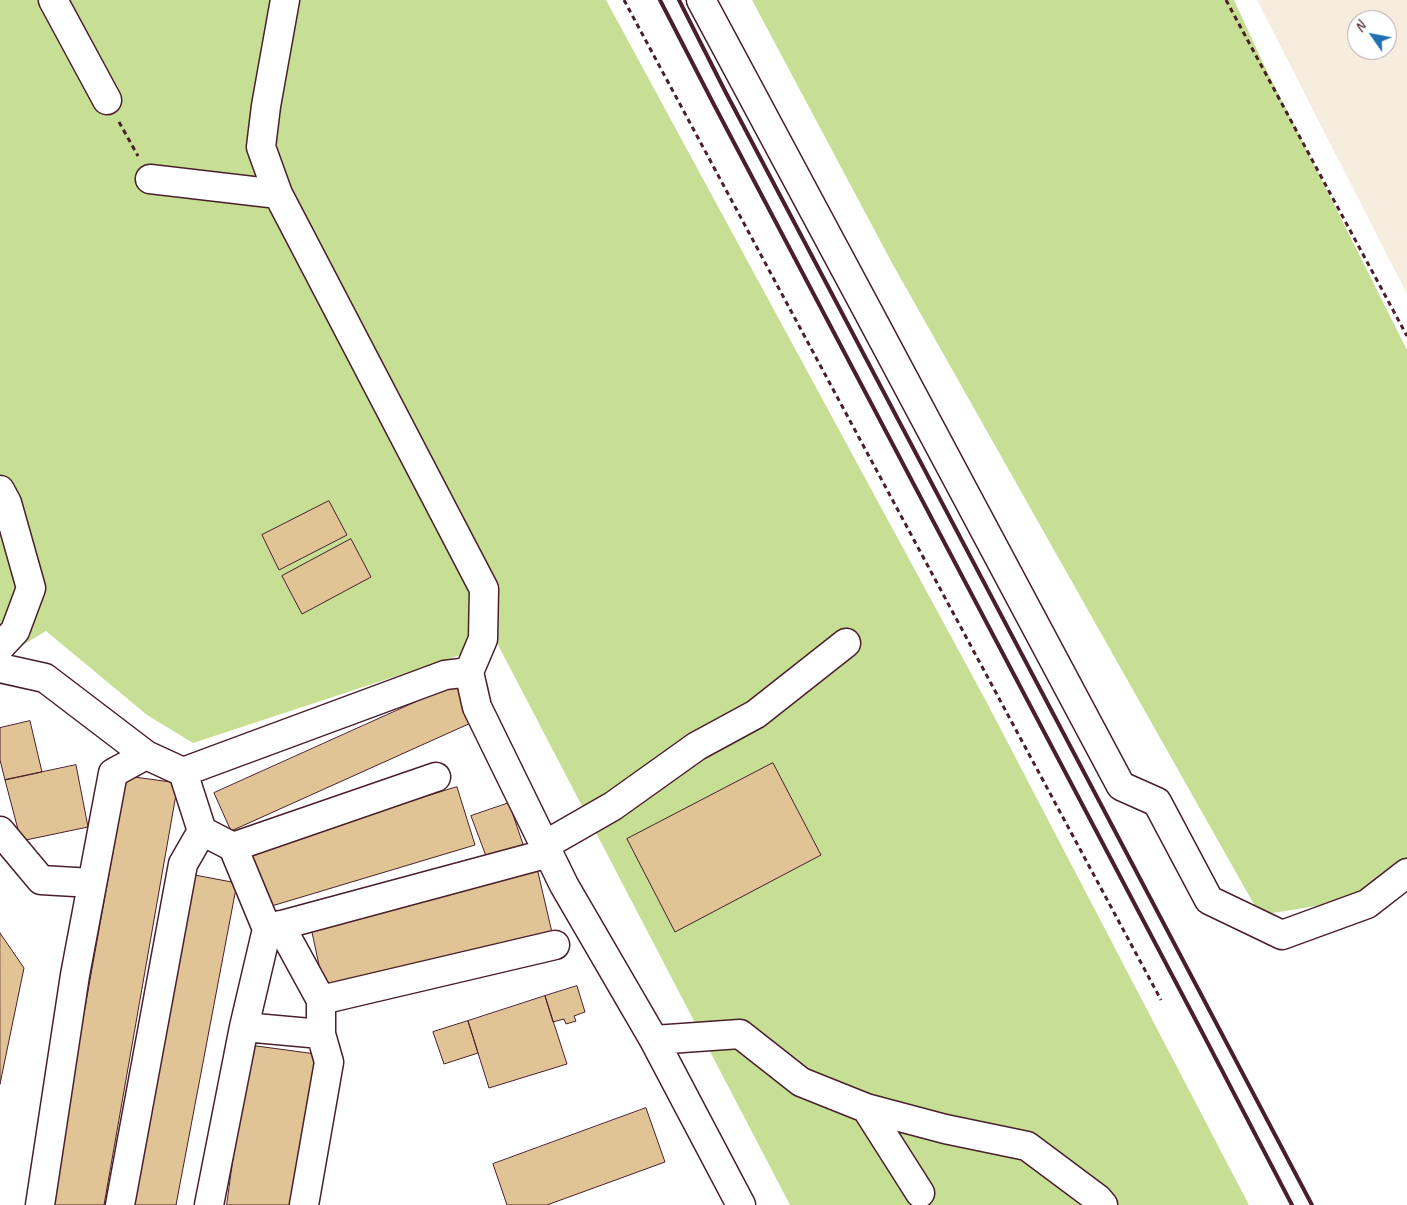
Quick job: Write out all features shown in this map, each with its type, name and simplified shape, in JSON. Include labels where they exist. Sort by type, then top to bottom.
[{"type":"street","points":[[53,0],[107,100]]},
{"type":"street","points":[[286,0],[266,106],[261,147],[278,194],[484,589],[482,639],[470,672],[477,707],[564,885],[654,1040],[741,1205]]},
{"type":"street","points":[[701,0],[1121,786],[1157,802],[1209,900],[1282,935],[1367,904],[1407,874]]},
{"type":"street","points":[[150,179],[278,194]]},
{"type":"street","points":[[0,490],[7,503],[30,588],[15,631],[0,647]]},
{"type":"street","points":[[273,927],[547,849],[613,806],[697,746],[756,714],[846,643]]},
{"type":"street","points":[[0,668],[45,678],[146,755],[183,772],[446,675],[470,672]]},
{"type":"street","points":[[40,1205],[75,974],[113,773],[146,755]]},
{"type":"street","points":[[183,772],[202,831],[234,847],[273,927],[321,1000],[320,1034],[329,1062],[304,1205]]},
{"type":"street","points":[[234,847],[436,776]]},
{"type":"street","points":[[0,831],[41,880],[92,883]]},
{"type":"street","points":[[120,1205],[183,864],[202,831]]},
{"type":"street","points":[[209,1205],[244,1027],[273,927]]},
{"type":"street","points":[[321,1000],[555,945]]},
{"type":"street","points":[[244,1027],[320,1034]]},
{"type":"street","points":[[654,1040],[740,1034],[801,1082],[866,1108],[945,1130],[1027,1146],[1098,1198],[1103,1205]]},
{"type":"street","points":[[866,1108],[920,1193]]},
{"type":"path","points":[[624,0],[1161,1000]]},
{"type":"path","points":[[1226,0],[1407,336]]},
{"type":"path","points":[[107,100],[150,179]]},
{"type":"shaded area","points":[[1257,0],[1407,0],[1407,294]]},
{"type":"green space","points":[[0,0],[606,0],[986,701],[1249,1205],[790,1205],[497,643],[193,743],[147,715],[46,631],[0,659]]},
{"type":"green space","points":[[752,0],[1234,0],[1265,67],[1407,350],[1407,863],[1366,898],[1260,915],[892,263]]},
{"type":"building","points":[[329,501],[347,535],[279,570],[262,535]]},
{"type":"building","points":[[351,539],[371,577],[302,614],[282,576]]},
{"type":"building","points":[[456,684],[473,722],[231,831],[214,793]]},
{"type":"building","points":[[30,721],[42,772],[5,780],[0,760],[0,728]]},
{"type":"building","points":[[773,763],[821,855],[675,932],[627,839]]},
{"type":"building","points":[[76,765],[88,827],[21,841],[5,780]]},
{"type":"building","points":[[127,776],[178,783],[104,1205],[50,1205]]},
{"type":"building","points":[[457,787],[475,845],[265,908],[248,852]]},
{"type":"building","points":[[509,803],[525,850],[489,864],[471,816]]},
{"type":"building","points":[[537,868],[554,941],[325,993],[310,923]]},
{"type":"building","points":[[184,873],[237,883],[176,1205],[124,1205]]},
{"type":"building","points":[[0,933],[24,968],[0,1084]]},
{"type":"building","points":[[577,986],[585,1012],[574,1016],[576,1021],[566,1024],[564,1019],[553,1022],[545,996]]},
{"type":"building","points":[[545,996],[567,1064],[489,1088],[468,1021]]},
{"type":"building","points":[[468,1021],[478,1053],[444,1064],[433,1032]]},
{"type":"building","points":[[249,1045],[316,1054],[295,1205],[227,1205]]},
{"type":"building","points":[[646,1108],[665,1162],[547,1205],[507,1205],[493,1164]]},
{"type":"railway","points":[[660,0],[1292,1205]]},
{"type":"railway","points":[[679,0],[725,91],[1312,1205]]}]
